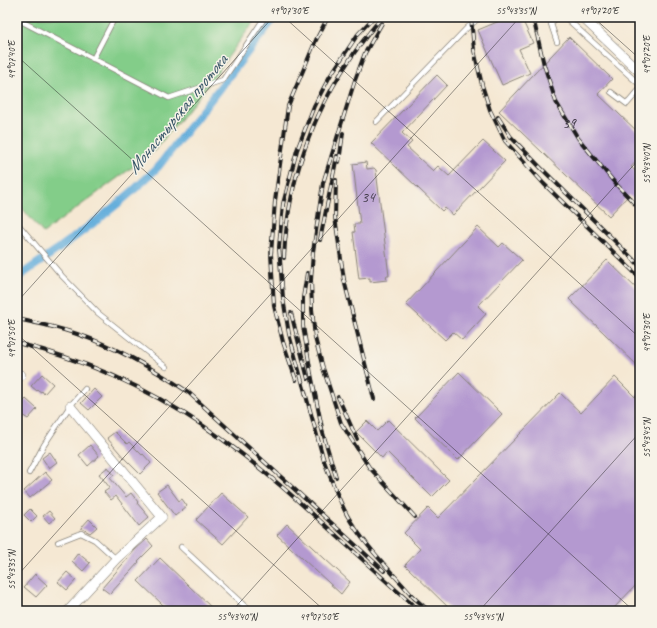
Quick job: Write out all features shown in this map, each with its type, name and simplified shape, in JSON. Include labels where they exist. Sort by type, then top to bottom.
[{"type":"street","points":[[582,17],[640,72]]},
{"type":"street","points":[[68,611],[116,559],[162,517],[70,406]]},
{"type":"lane","points":[[93,59],[115,17]]},
{"type":"lane","points":[[17,19],[169,98],[223,80],[265,17]]},
{"type":"lane","points":[[376,122],[467,28],[480,17]]},
{"type":"lane","points":[[556,17],[551,24],[557,42]]},
{"type":"lane","points":[[565,17],[640,85]]},
{"type":"lane","points":[[611,92],[627,104],[640,89]]},
{"type":"lane","points":[[17,223],[62,276],[98,313],[166,367]]},
{"type":"lane","points":[[29,473],[44,445],[70,406],[85,389]]},
{"type":"lane","points":[[58,542],[81,533],[95,540],[116,559]]},
{"type":"lane","points":[[181,547],[250,611]]},
{"type":"green space","points":[[17,17],[257,17],[205,89],[153,152],[43,233],[17,202]]},
{"type":"building","points":[[509,17],[521,17],[533,43],[519,49],[530,73],[502,85],[478,30]]},
{"type":"building","points":[[569,37],[612,79],[598,94],[640,134],[640,157],[631,167],[640,175],[640,205],[629,195],[609,216],[499,111]]},
{"type":"building","points":[[437,75],[447,85],[402,133],[412,142],[407,147],[433,171],[438,166],[449,176],[483,141],[505,161],[453,215],[445,208],[442,211],[371,143]]},
{"type":"building","points":[[366,162],[367,169],[374,168],[376,170],[389,276],[386,276],[387,280],[370,282],[370,278],[359,279],[353,232],[355,232],[354,224],[360,224],[353,164]]},
{"type":"building","points":[[478,227],[499,247],[503,243],[522,260],[478,306],[486,314],[462,340],[453,332],[445,340],[406,304]]},
{"type":"building","points":[[607,260],[640,292],[640,368],[569,299]]},
{"type":"building","points":[[459,372],[502,414],[458,460],[415,418]]},
{"type":"building","points":[[42,374],[53,384],[44,394],[42,391],[37,391],[31,386]]},
{"type":"building","points":[[615,377],[635,397],[640,393],[640,581],[611,611],[452,611],[405,565],[420,549],[404,533],[428,508],[438,518],[560,393],[581,413]]},
{"type":"building","points":[[94,389],[102,397],[89,410],[81,403]]},
{"type":"building","points":[[26,399],[37,409],[28,419],[22,415],[17,420],[17,408]]},
{"type":"building","points":[[388,420],[449,480],[432,497],[387,452],[382,458],[356,432],[367,421],[377,431]]},
{"type":"building","points":[[115,432],[127,444],[129,442],[142,455],[143,454],[151,463],[140,474],[107,438]]},
{"type":"building","points":[[90,445],[99,456],[88,466],[79,455]]},
{"type":"building","points":[[50,452],[57,462],[49,468],[42,458]]},
{"type":"building","points":[[108,467],[114,475],[110,478],[126,497],[131,493],[149,517],[139,526],[116,496],[111,500],[104,492],[110,488],[99,474]]},
{"type":"building","points":[[45,472],[52,480],[30,498],[24,491]]},
{"type":"building","points":[[167,485],[179,501],[182,499],[187,506],[175,516],[157,492]]},
{"type":"building","points":[[221,493],[248,517],[223,544],[196,520]]},
{"type":"building","points":[[30,509],[37,516],[31,522],[24,515]]},
{"type":"building","points":[[49,511],[55,518],[49,523],[43,516]]},
{"type":"building","points":[[89,519],[97,527],[90,533],[81,528]]},
{"type":"building","points":[[287,524],[350,582],[341,594],[277,535]]},
{"type":"building","points":[[147,539],[153,546],[110,594],[102,588],[135,550]]},
{"type":"building","points":[[78,553],[90,563],[83,571],[72,561]]},
{"type":"building","points":[[160,558],[215,611],[169,611],[138,581]]},
{"type":"building","points":[[67,572],[76,580],[67,590],[58,582]]},
{"type":"building","points":[[35,574],[47,585],[36,597],[24,587]]},
{"type":"waterway","name":"Монастырская протока","points":[[17,278],[108,212],[158,167],[275,17]]},
{"type":"railway","points":[[296,380],[283,342],[274,306],[271,254],[275,201],[288,106],[316,40],[328,17]]},
{"type":"railway","points":[[374,17],[358,34],[330,76],[314,106],[297,150],[283,204],[279,247],[283,298],[289,334],[324,461],[347,515],[361,537],[415,599]]},
{"type":"railway","points":[[284,258],[287,224],[293,191],[301,160],[312,129],[326,99],[342,71],[361,43],[382,17]]},
{"type":"railway","points":[[471,17],[474,50],[482,85],[490,110],[505,141],[544,184],[640,278]]},
{"type":"railway","points":[[533,17],[544,65],[556,102],[578,138],[614,182],[640,209]]},
{"type":"railway","points":[[382,23],[365,53],[355,80],[323,183],[313,252],[311,280],[312,309],[315,338],[341,423],[369,467],[415,517]]},
{"type":"railway","points":[[498,117],[511,137],[640,266]]},
{"type":"railway","points":[[339,162],[343,133]]},
{"type":"railway","points":[[320,240],[337,156]]},
{"type":"railway","points":[[336,180],[335,217],[344,280],[374,399]]},
{"type":"railway","points":[[307,273],[303,298],[303,326],[322,428]]},
{"type":"railway","points":[[291,313],[308,379]]},
{"type":"railway","points":[[17,319],[62,329],[92,339],[148,367],[188,392],[384,571]]},
{"type":"railway","points":[[17,343],[65,357],[89,366],[159,398],[181,411],[230,445],[258,467],[311,512],[414,606]]},
{"type":"railway","points":[[338,397],[357,439]]},
{"type":"railway","points":[[320,423],[336,477]]},
{"type":"railway","points":[[411,595],[429,611]]}]
